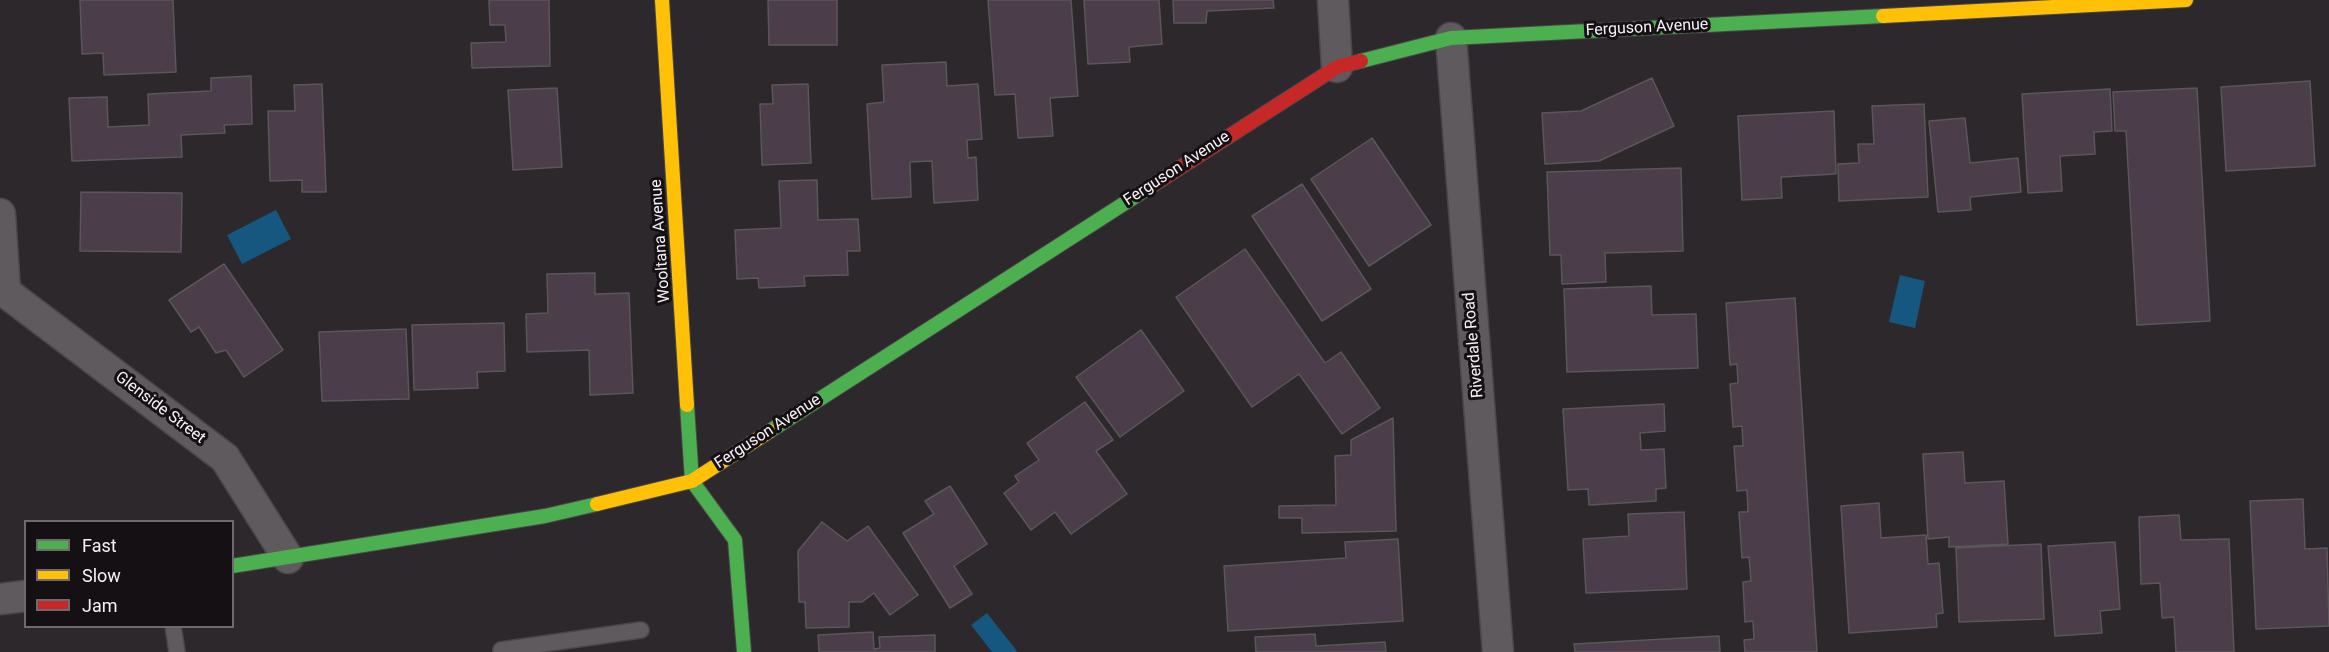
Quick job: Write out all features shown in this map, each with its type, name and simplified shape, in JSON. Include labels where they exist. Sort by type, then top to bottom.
[{"type":"street","name":"Wooltana Avenue","points":[[662,0],[692,481]]},
{"type":"street","points":[[1333,0],[1336,67]]},
{"type":"street","name":"Ferguson Avenue","points":[[234,566],[545,516],[692,481],[1336,67],[1451,38],[2186,0]]},
{"type":"street","name":"Riverdale Road","points":[[1451,38],[1498,652]]},
{"type":"street","points":[[0,214],[3,289]]},
{"type":"street","name":"Glenside Street","points":[[3,289],[225,458],[288,558]]},
{"type":"street","points":[[692,481],[735,540],[744,652]]},
{"type":"street","points":[[0,599],[24,596]]},
{"type":"lane","points":[[173,628],[177,652]]},
{"type":"lane","points":[[502,652],[501,650],[641,630]]},
{"type":"water","points":[[276,210],[291,239],[242,264],[227,235]]},
{"type":"water","points":[[1900,275],[1925,281],[1915,328],[1889,322]]},
{"type":"water","points":[[987,613],[1016,652],[992,652],[971,625]]},
{"type":"building","points":[[80,0],[173,0],[176,72],[104,75],[103,53],[82,54]]},
{"type":"building","points":[[489,0],[549,0],[550,66],[472,68],[471,43],[506,42],[505,25],[490,25]]},
{"type":"building","points":[[768,0],[837,0],[837,45],[769,45]]},
{"type":"building","points":[[988,0],[1071,0],[1078,96],[1050,98],[1053,136],[1018,138],[1015,94],[995,95]]},
{"type":"building","points":[[1084,0],[1159,0],[1162,44],[1129,47],[1130,62],[1088,64]]},
{"type":"building","points":[[1173,0],[1273,0],[1274,8],[1207,11],[1206,23],[1174,23]]},
{"type":"building","points":[[946,62],[947,86],[978,84],[982,139],[967,140],[968,158],[976,157],[978,200],[934,203],[932,161],[910,162],[911,197],[872,199],[867,104],[884,102],[882,65]]},
{"type":"building","points":[[251,76],[252,124],[224,125],[225,133],[181,135],[182,157],[72,161],[69,98],[107,97],[108,127],[149,125],[148,94],[211,91],[211,78]]},
{"type":"building","points":[[1652,78],[1674,126],[1599,161],[1545,164],[1542,113],[1581,111]]},
{"type":"building","points":[[2310,81],[2315,166],[2226,171],[2221,87]]},
{"type":"building","points":[[322,84],[326,192],[302,192],[302,180],[270,181],[268,111],[295,111],[294,85]]},
{"type":"building","points":[[808,84],[811,163],[762,165],[760,104],[773,104],[772,85]]},
{"type":"building","points":[[557,88],[562,167],[513,170],[508,90]]},
{"type":"building","points":[[2197,88],[2210,321],[2137,325],[2126,131],[2115,131],[2113,92]]},
{"type":"building","points":[[2110,89],[2112,131],[2094,132],[2095,154],[2060,156],[2062,191],[2028,193],[2022,94]]},
{"type":"building","points":[[1924,104],[1928,197],[1839,201],[1838,164],[1859,163],[1858,144],[1874,144],[1872,106]]},
{"type":"building","points":[[1834,111],[1836,174],[1781,177],[1782,198],[1742,200],[1738,116]]},
{"type":"building","points":[[1965,118],[1970,163],[2018,158],[2021,192],[1970,197],[1971,210],[1938,212],[1929,121]]},
{"type":"building","points":[[1372,138],[1431,225],[1369,266],[1311,179]]},
{"type":"building","points":[[1681,168],[1683,251],[1605,253],[1606,282],[1562,284],[1561,255],[1550,255],[1547,172]]},
{"type":"building","points":[[817,180],[818,220],[858,219],[860,251],[847,251],[848,275],[804,276],[805,286],[759,288],[758,278],[737,279],[735,230],[781,228],[779,181]]},
{"type":"building","points":[[1302,184],[1371,289],[1322,321],[1252,216]]},
{"type":"building","points":[[81,192],[182,193],[181,252],[80,251]]},
{"type":"building","points":[[1245,249],[1325,363],[1341,352],[1380,408],[1342,434],[1299,374],[1252,407],[1176,297]]},
{"type":"building","points":[[224,264],[283,350],[244,377],[226,350],[216,353],[199,327],[191,332],[169,300]]},
{"type":"building","points":[[595,273],[595,294],[629,293],[633,393],[590,395],[589,350],[527,352],[526,314],[548,313],[547,274]]},
{"type":"building","points":[[1651,286],[1652,315],[1696,314],[1698,368],[1567,372],[1564,289]]},
{"type":"building","points":[[1795,298],[1817,652],[1745,652],[1744,640],[1754,639],[1753,621],[1745,622],[1743,582],[1751,581],[1749,557],[1742,558],[1739,512],[1748,512],[1747,490],[1737,491],[1734,446],[1743,446],[1742,426],[1733,427],[1730,384],[1738,383],[1737,364],[1730,365],[1726,303]]},
{"type":"building","points":[[504,323],[505,371],[477,372],[478,388],[414,390],[412,325]]},
{"type":"building","points":[[406,329],[409,399],[322,401],[319,332]]},
{"type":"building","points":[[1141,330],[1184,391],[1120,437],[1076,377]]},
{"type":"building","points":[[1085,402],[1113,440],[1096,451],[1127,494],[1071,534],[1055,512],[1031,530],[1004,493],[1019,482],[1015,476],[1039,460],[1027,443]]},
{"type":"building","points":[[1664,404],[1665,431],[1640,433],[1641,450],[1664,449],[1666,488],[1656,489],[1656,501],[1589,505],[1588,489],[1568,490],[1563,409]]},
{"type":"building","points":[[1393,418],[1396,531],[1302,533],[1302,518],[1279,518],[1279,506],[1336,505],[1335,456],[1351,455],[1351,440]]},
{"type":"building","points":[[1963,452],[1965,483],[2004,481],[2008,544],[1949,547],[1949,537],[1928,539],[1923,454]]},
{"type":"building","points":[[950,486],[987,544],[954,566],[972,594],[950,608],[903,533],[934,514],[925,501]]},
{"type":"building","points":[[2303,499],[2305,549],[2327,548],[2329,626],[2256,629],[2250,501]]},
{"type":"building","points":[[1879,503],[1881,538],[1926,535],[1928,564],[1939,563],[1943,613],[1936,614],[1937,627],[1849,633],[1841,506]]},
{"type":"building","points":[[1684,512],[1687,589],[1586,593],[1583,539],[1629,536],[1628,514]]},
{"type":"building","points":[[2179,515],[2181,540],[2229,539],[2234,652],[2176,652],[2174,617],[2162,618],[2160,583],[2141,584],[2139,517]]},
{"type":"building","points":[[822,522],[847,541],[868,526],[918,595],[890,615],[874,593],[862,602],[849,602],[849,627],[806,628],[805,602],[799,602],[798,551]]},
{"type":"building","points":[[1398,539],[1403,621],[1228,631],[1224,566],[1346,558],[1345,542]]},
{"type":"building","points":[[2115,542],[2120,609],[2100,611],[2102,633],[2055,636],[2048,546]]},
{"type":"building","points":[[2041,544],[2044,619],[1959,622],[1956,548]]},
{"type":"building","points":[[873,632],[874,649],[880,648],[879,637],[935,635],[935,652],[819,652],[818,635]]},
{"type":"building","points":[[1315,634],[1316,646],[1385,642],[1386,652],[1256,652],[1255,637]]},
{"type":"building","points":[[1719,636],[1720,652],[1575,652],[1574,644]]},
{"type":"traffic: fast","points":[[1361,61],[1451,38],[1883,16]]},
{"type":"traffic: fast","points":[[770,431],[1153,185]]},
{"type":"traffic: fast","points":[[687,405],[692,481],[735,540],[744,652]]},
{"type":"traffic: fast","points":[[234,566],[545,516],[597,504]]},
{"type":"traffic: slow","points":[[662,0],[687,405]]},
{"type":"traffic: slow","points":[[1883,16],[2186,0]]},
{"type":"traffic: slow","points":[[597,504],[692,481],[770,431]]},
{"type":"traffic: jam","points":[[1153,185],[1337,67],[1361,61]]}]
